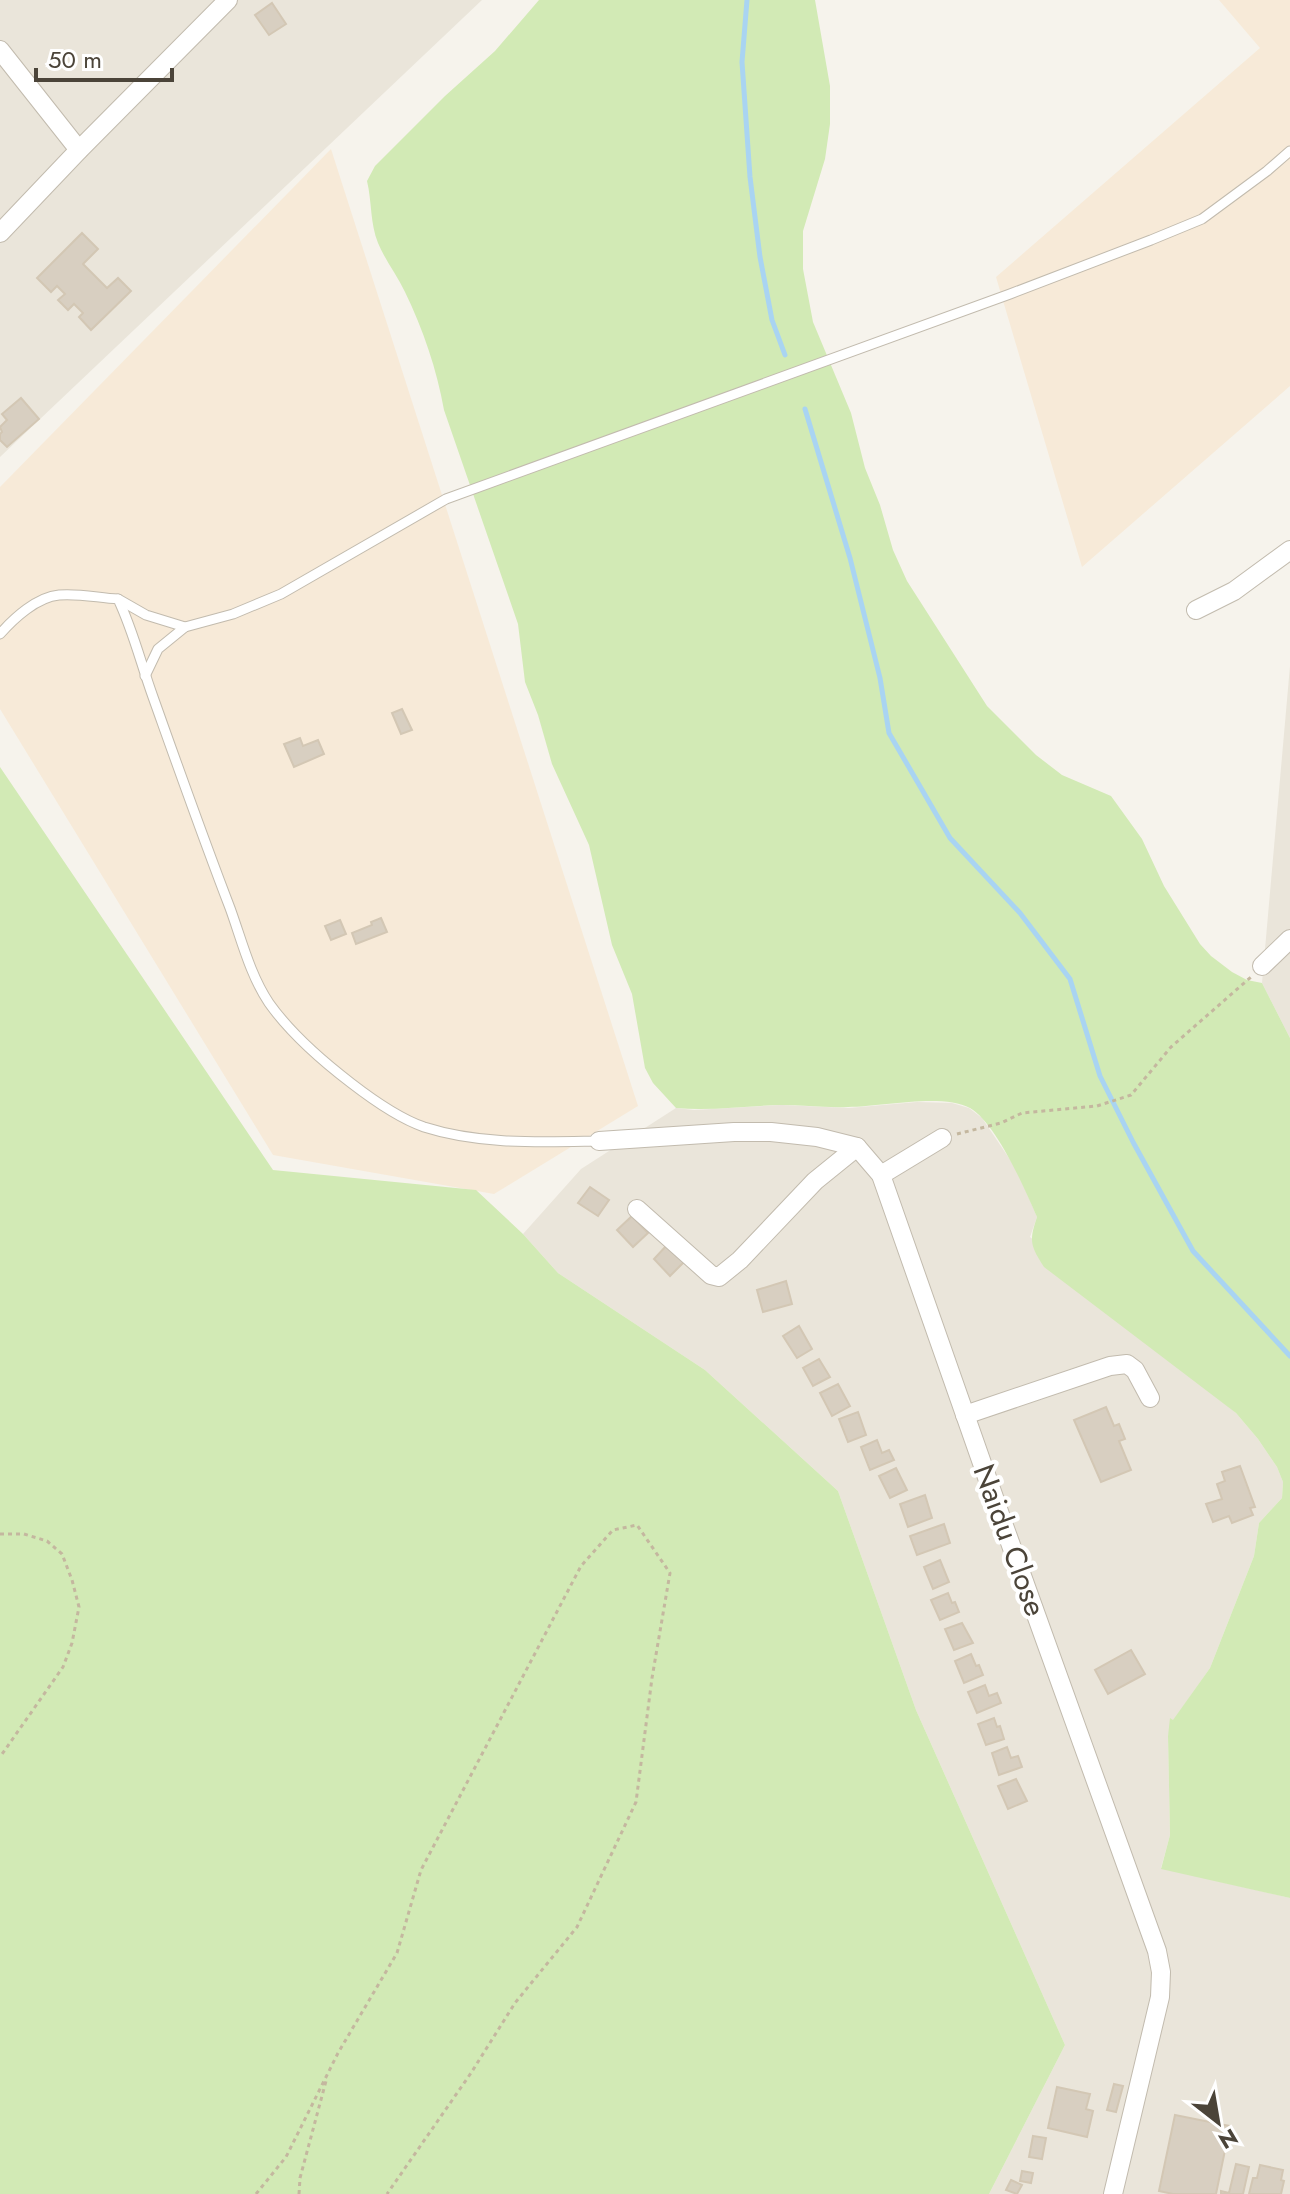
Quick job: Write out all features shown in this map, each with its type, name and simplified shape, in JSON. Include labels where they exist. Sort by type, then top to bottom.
[{"type":"street","points":[[0,233],[228,0]]},
{"type":"street","points":[[0,50],[79,150]]},
{"type":"street","points":[[1196,610],[1234,591],[1290,550]]},
{"type":"street","points":[[1262,966],[1290,939]]},
{"type":"street","points":[[599,1141],[771,1132],[817,1137],[857,1147]]},
{"type":"street","points":[[881,1175],[942,1138]]},
{"type":"street","points":[[637,1209],[711,1275],[719,1277],[740,1260],[815,1181],[857,1147]]},
{"type":"street","name":"Naidu Close","points":[[857,1147],[881,1175],[1157,1951],[1161,1972],[1160,1997],[1113,2194]]},
{"type":"street","points":[[965,1415],[1110,1366],[1127,1364],[1135,1370],[1150,1398]]},
{"type":"lane","points":[[145,676],[158,649],[185,627],[233,614],[281,594],[446,499],[1010,294],[1202,219],[1290,151]]},
{"type":"lane","points":[[0,634],[12,620],[45,599],[58,595],[118,599],[146,615],[185,627]]},
{"type":"lane","points":[[118,599],[257,979],[269,1002],[294,1033],[325,1063],[361,1090],[402,1117],[423,1126],[501,1141],[599,1141]]},
{"type":"path","points":[[942,1138],[1001,1123],[1022,1113],[1097,1106],[1131,1095],[1171,1047],[1262,966]]},
{"type":"path","points":[[256,2194],[286,2157],[328,2073],[397,1953],[421,1870],[581,1566],[613,1530],[637,1525],[670,1573],[636,1802],[577,1927],[515,2003],[471,2073],[387,2194]]},
{"type":"path","points":[[0,1534],[24,1534],[47,1541],[62,1554],[79,1607],[72,1643],[63,1667],[0,1757]]},
{"type":"path","points":[[299,2194],[300,2178],[328,2073]]},
{"type":"shaded area","points":[[0,0],[482,0],[0,457]]},
{"type":"shaded area","points":[[1219,0],[1290,0],[1290,386],[1082,567],[996,277],[1260,48]]},
{"type":"shaded area","points":[[331,149],[638,1106],[494,1194],[273,1155],[0,709],[0,487]]},
{"type":"shaded area","points":[[1290,666],[1290,1038],[1262,983]]},
{"type":"shaded area","points":[[917,1102],[952,1103],[969,1108],[982,1118],[1017,1170],[1037,1217],[1030,1237],[1236,1413],[1258,1439],[1283,1482],[1282,1498],[1259,1523],[1254,1556],[1210,1668],[1173,1721],[1168,1736],[1170,1835],[1161,1868],[1290,1898],[1290,2194],[989,2194],[1065,2045],[916,1710],[838,1491],[705,1370],[558,1273],[523,1234],[581,1169],[676,1108],[694,1110],[781,1105],[849,1108]]},
{"type":"green space","points":[[539,0],[815,0],[830,86],[830,124],[825,159],[803,231],[803,269],[813,322],[851,413],[865,468],[907,581],[987,706],[1036,755],[1062,775],[1111,796],[1142,839],[1164,886],[1200,944],[1232,972],[1262,983],[1290,1038],[1290,1898],[1161,1869],[1170,1835],[1170,1718],[1173,1720],[1210,1668],[1254,1556],[1259,1523],[1282,1498],[1283,1482],[1277,1467],[1258,1439],[1236,1413],[1044,1267],[1032,1243],[1037,1217],[1025,1190],[990,1127],[970,1108],[928,1101],[848,1107],[676,1108],[653,1083],[645,1068],[632,994],[612,945],[589,845],[552,764],[525,682],[518,624],[444,410],[423,335],[405,292],[378,243],[367,181],[375,166],[495,51]]},
{"type":"green space","points":[[0,767],[273,1170],[476,1190],[523,1234],[558,1273],[705,1370],[838,1491],[916,1710],[1065,2045],[989,2194],[0,2194]]},
{"type":"building","points":[[272,3],[286,24],[269,35],[255,15]]},
{"type":"building","points":[[82,233],[98,249],[83,264],[107,288],[118,278],[131,291],[91,330],[79,317],[83,313],[74,304],[68,310],[58,300],[65,294],[57,286],[51,292],[37,278]]},
{"type":"building","points":[[21,398],[39,419],[7,447],[0,440],[0,427],[7,420],[2,414]]},
{"type":"building","points":[[402,709],[412,730],[401,734],[392,713]]},
{"type":"building","points":[[300,738],[303,746],[318,740],[324,754],[294,767],[284,744]]},
{"type":"building","points":[[381,918],[387,932],[356,944],[352,933]]},
{"type":"building","points":[[340,920],[346,934],[331,940],[325,926]]},
{"type":"building","points":[[590,1187],[609,1200],[598,1216],[578,1203]]},
{"type":"building","points":[[632,1216],[648,1233],[633,1247],[617,1230]]},
{"type":"building","points":[[667,1245],[684,1262],[670,1276],[654,1259]]},
{"type":"building","points":[[786,1281],[792,1304],[763,1312],[757,1290]]},
{"type":"building","points":[[799,1326],[812,1349],[797,1358],[783,1336]]},
{"type":"building","points":[[819,1359],[830,1377],[813,1386],[803,1368]]},
{"type":"building","points":[[838,1384],[850,1406],[832,1416],[820,1393]]},
{"type":"building","points":[[1106,1407],[1114,1426],[1119,1424],[1125,1439],[1119,1441],[1131,1470],[1101,1482],[1074,1420]]},
{"type":"building","points":[[858,1412],[866,1435],[848,1442],[839,1419]]},
{"type":"building","points":[[877,1440],[882,1453],[889,1450],[894,1460],[870,1470],[861,1447]]},
{"type":"building","points":[[1240,1466],[1255,1507],[1250,1508],[1253,1515],[1232,1523],[1229,1516],[1213,1522],[1206,1504],[1222,1499],[1217,1484],[1225,1481],[1222,1472]]},
{"type":"building","points":[[896,1468],[907,1490],[890,1498],[879,1476]]},
{"type":"building","points":[[925,1495],[932,1518],[908,1527],[900,1504]]},
{"type":"building","points":[[944,1524],[950,1543],[917,1555],[910,1536]]},
{"type":"building","points":[[940,1560],[949,1582],[933,1589],[924,1567]]},
{"type":"building","points":[[948,1593],[959,1612],[940,1620],[931,1600]]},
{"type":"building","points":[[962,1623],[973,1643],[954,1650],[945,1629]]},
{"type":"building","points":[[1131,1650],[1145,1674],[1108,1694],[1095,1670]]},
{"type":"building","points":[[971,1654],[983,1675],[964,1683],[955,1661]]},
{"type":"building","points":[[985,1685],[989,1696],[997,1693],[1001,1703],[977,1713],[968,1692]]},
{"type":"building","points":[[994,1718],[1004,1739],[986,1745],[978,1724]]},
{"type":"building","points":[[1007,1747],[1011,1758],[1018,1756],[1022,1767],[999,1775],[992,1753]]},
{"type":"building","points":[[1016,1779],[1027,1801],[1008,1809],[998,1786]]},
{"type":"building","points":[[1114,2084],[1123,2086],[1116,2112],[1107,2110]]},
{"type":"building","points":[[1057,2087],[1090,2094],[1086,2109],[1093,2111],[1087,2137],[1048,2128]]},
{"type":"building","points":[[1175,2115],[1230,2126],[1216,2194],[1159,2191]]},
{"type":"building","points":[[1033,2136],[1046,2138],[1042,2159],[1029,2157]]},
{"type":"building","points":[[1236,2164],[1249,2167],[1243,2194],[1221,2194],[1221,2191],[1229,2193]]},
{"type":"building","points":[[1260,2165],[1283,2170],[1281,2194],[1249,2194]]},
{"type":"building","points":[[1022,2171],[1033,2173],[1031,2183],[1020,2181]]},
{"type":"building","points":[[1011,2180],[1022,2185],[1017,2194],[1006,2190]]},
{"type":"waterway","points":[[747,0],[742,62],[750,177],[772,320],[785,355]]},
{"type":"waterway","points":[[805,409],[850,558],[880,678],[889,733],[950,838],[1020,913],[1070,979],[1100,1076],[1193,1251],[1290,1356]]}]
